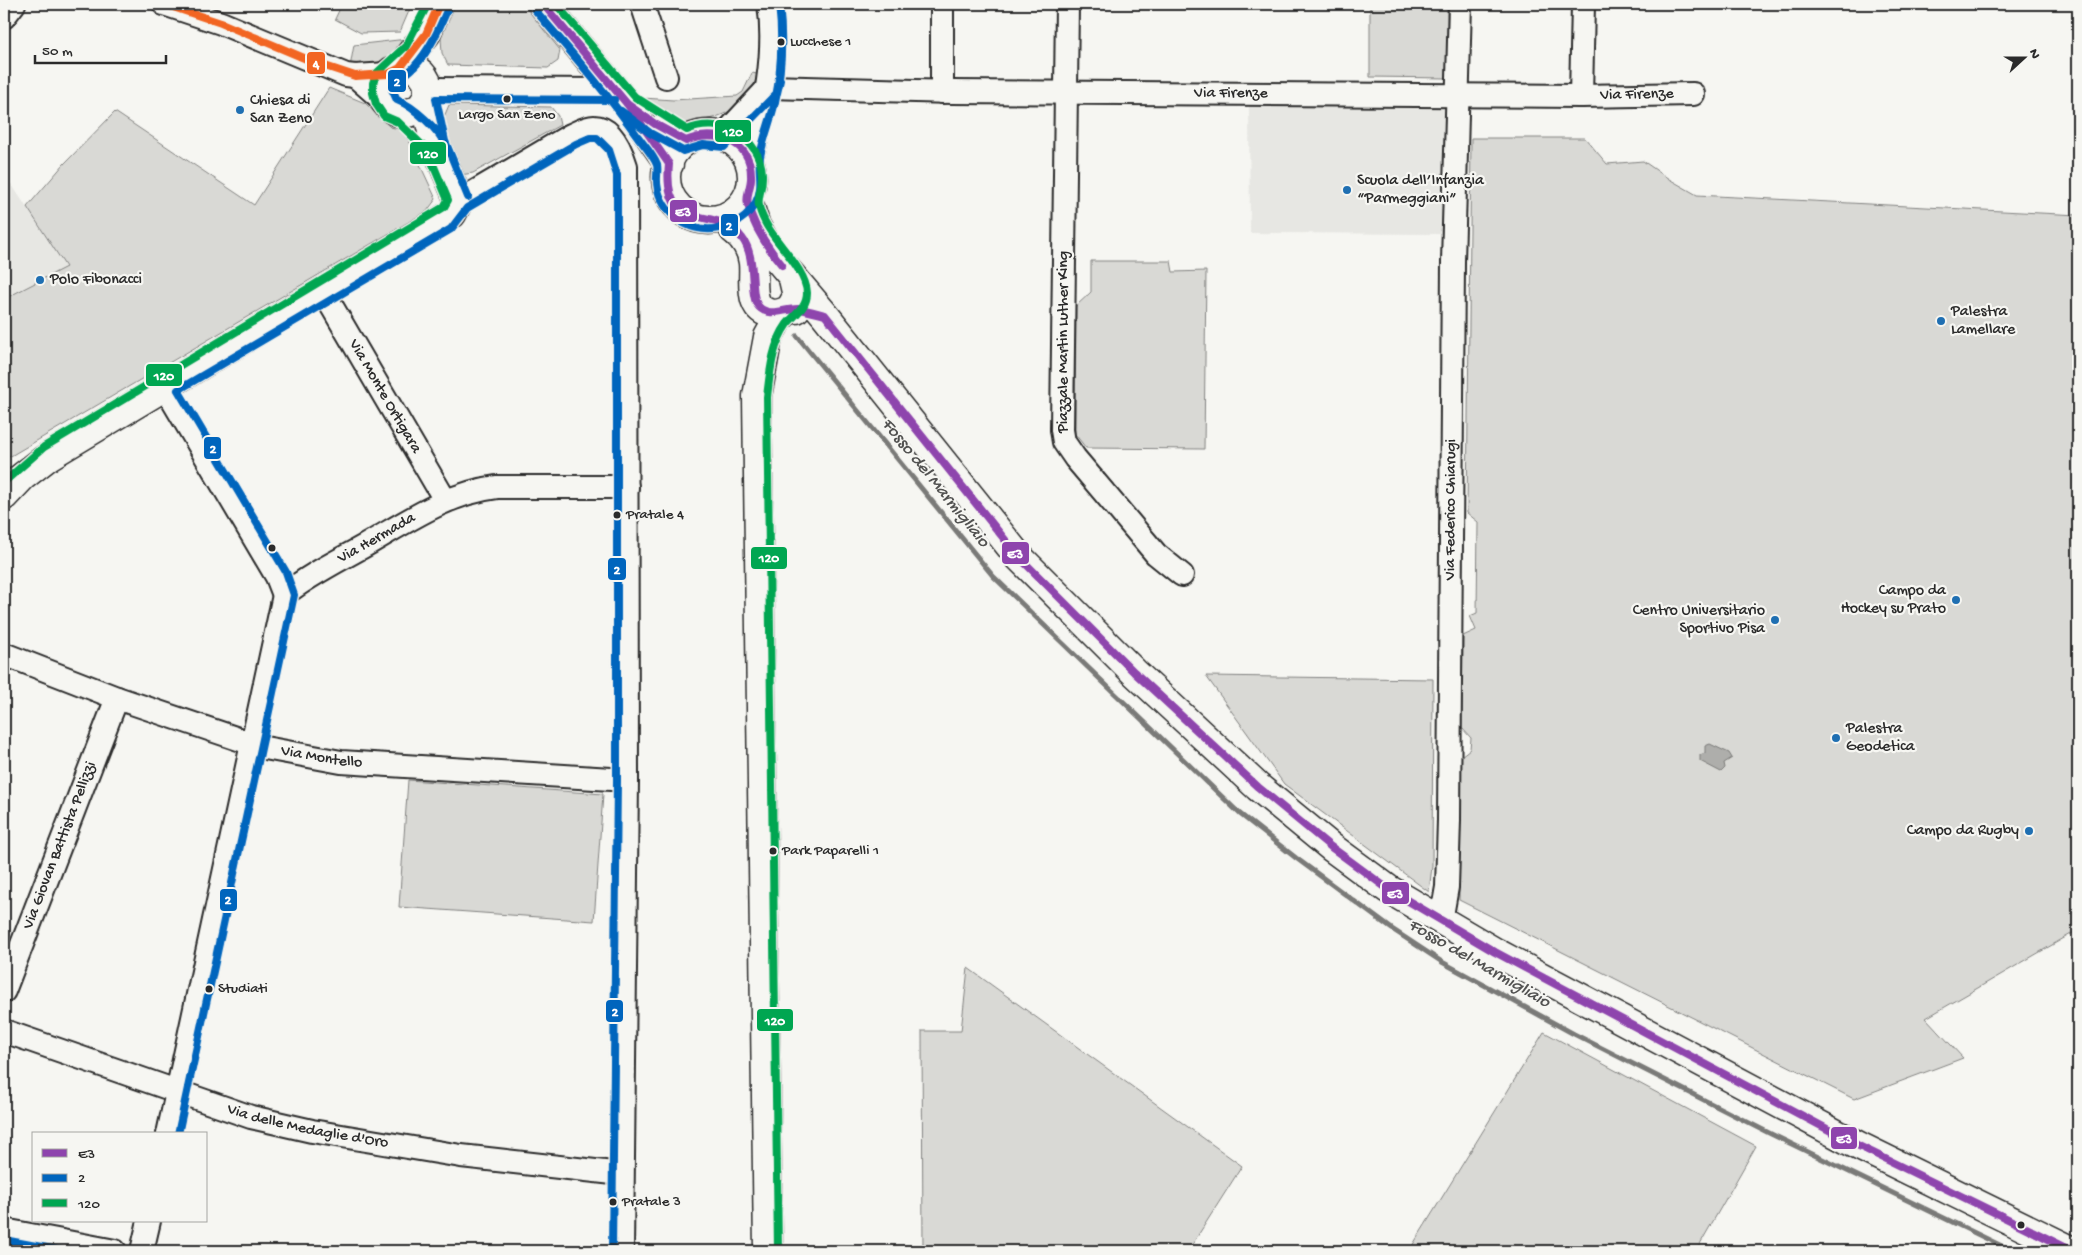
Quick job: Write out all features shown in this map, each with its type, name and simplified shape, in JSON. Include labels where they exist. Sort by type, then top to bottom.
[{"type":"main road","points":[[4,496],[22,477],[49,456],[446,220],[459,201],[435,144],[411,102],[383,86],[426,34],[439,4]]},
{"type":"main road","points":[[543,4],[621,98],[669,164]]},
{"type":"main road","points":[[394,71],[407,67],[424,76],[411,102]]},
{"type":"main road","points":[[621,98],[686,142]]},
{"type":"main road","points":[[712,220],[731,214],[747,198],[752,181],[750,164],[739,147],[722,137],[702,135],[678,148],[669,164],[667,185],[675,202],[691,216],[712,220],[736,230],[746,242],[753,261],[752,361],[757,396],[768,1251]]},
{"type":"main road","points":[[747,198],[759,233],[769,249],[825,315],[990,522],[1097,637],[1265,793],[1331,847],[1388,889],[1441,921],[1674,1048],[1859,1146],[2073,1251]]},
{"type":"main road","points":[[757,396],[766,342],[778,319],[788,310],[797,296],[793,279]]},
{"type":"main road","points":[[753,294],[757,304],[765,311],[777,314],[788,310],[809,310],[825,315]]},
{"type":"street","points":[[4,17],[14,4]]},
{"type":"street","points":[[164,4],[221,23],[324,66],[355,76],[411,102],[621,98]]},
{"type":"street","points":[[642,4],[666,77]]},
{"type":"street","points":[[750,164],[769,87],[771,28],[769,4]]},
{"type":"street","points":[[942,4],[942,92]]},
{"type":"street","name":"Piazzale Martin Luther King","points":[[1067,4],[1062,420],[1064,442],[1074,458],[1156,554],[1182,575]]},
{"type":"street","name":"Via Federico Chiarugi","points":[[1441,921],[1447,886],[1449,820],[1453,262],[1460,4]]},
{"type":"street","points":[[1581,96],[1582,4]]},
{"type":"street","points":[[355,76],[394,71]]},
{"type":"street","points":[[722,137],[769,87]]},
{"type":"street","name":"Via Firenze","points":[[769,87],[942,92],[1458,96],[1693,94]]},
{"type":"street","points":[[459,201],[562,140],[586,128],[599,128],[613,139],[626,166],[627,780],[622,1251]]},
{"type":"street","name":"Via Monte Ortigara","points":[[324,293],[445,500]]},
{"type":"street","points":[[164,386],[277,578],[284,595],[168,1132]]},
{"type":"street","name":"Via Hermada","points":[[284,595],[308,578],[445,500],[477,490],[497,487],[627,487]]},
{"type":"street","name":"Via Montello","points":[[4,654],[117,698],[252,745],[341,762],[627,780]]},
{"type":"street","name":"Via Giovan Battista Pellizzi","points":[[4,992],[117,698]]},
{"type":"street","name":"Via delle Medaglie d'Oro","points":[[4,1030],[177,1093],[251,1117],[312,1131],[461,1156],[622,1174]]},
{"type":"street","points":[[142,1251],[149,1222]]},
{"type":"street","points":[[4,1230],[115,1251]]},
{"type":"shaded area","points":[[342,4],[412,4],[400,32],[361,33],[335,19]]},
{"type":"shaded area","points":[[450,4],[523,4],[560,50],[558,61],[548,68],[448,65],[442,53],[441,38],[437,35]]},
{"type":"shaded area","points":[[1370,4],[1447,4],[1447,78],[1370,77]]},
{"type":"shaded area","points":[[407,39],[394,52],[377,63],[366,67],[350,67],[354,45]]},
{"type":"shaded area","points":[[752,73],[757,74],[754,85],[742,102],[726,113],[706,120],[678,125],[666,120],[643,98],[673,100],[737,96],[743,92]]},
{"type":"shaded area","points":[[329,88],[365,103],[390,127],[404,130],[436,199],[427,211],[4,460],[4,299],[66,267],[27,207],[64,164],[115,112],[254,205]]},
{"type":"shaded area","points":[[449,105],[551,107],[558,116],[560,125],[473,173],[460,175],[441,124]]},
{"type":"shaded area","name":"Scuola dell’Infanzia “Parmeggiani”","points":[[1249,106],[1444,106],[1444,234],[1250,233]]},
{"type":"shaded area","name":"Centro Universitario Sportivo Pisa","points":[[1471,138],[1585,138],[1607,164],[1643,161],[1697,195],[2078,215],[2078,930],[1926,1018],[1963,1058],[1854,1099],[1459,900],[1461,756],[1470,749],[1471,738],[1462,728],[1463,636],[1476,630],[1470,616],[1477,613],[1478,522],[1467,513]]},
{"type":"shaded area","name":"Polo Fibonacci","points":[[4,173],[96,312],[4,369]]},
{"type":"shaded area","points":[[1091,261],[1171,261],[1173,272],[1206,271],[1204,449],[1086,448],[1075,434],[1076,306],[1091,292]]},
{"type":"shaded area","points":[[1206,676],[1433,679],[1432,866],[1429,892],[1284,784]]},
{"type":"shaded area","points":[[1710,744],[1729,753],[1732,758],[1724,763],[1725,768],[1721,772],[1700,761],[1700,755],[1705,753],[1705,746]]},
{"type":"shaded area","points":[[408,780],[603,794],[594,921],[399,907]]},
{"type":"shaded area","points":[[968,968],[1242,1166],[1188,1251],[923,1251],[922,1031],[961,1031]]},
{"type":"shaded area","points":[[1544,1032],[1756,1146],[1696,1251],[1409,1251]]},
{"type":"waterway","name":"Fosso del Marmigliaio","points":[[797,336],[993,576],[1240,814],[1296,858],[1392,929],[1442,962],[1574,1034],[1771,1134],[2012,1251]]},
{"type":"transit line","name":"4","points":[[164,4],[221,23],[316,63],[355,76],[388,74],[400,68],[426,34],[439,4]]},
{"type":"transit line","name":"120","points":[[4,482],[44,447],[444,207],[448,200],[427,150],[398,122],[384,116],[376,104],[373,93],[373,83],[377,73],[406,46],[428,4]]},
{"type":"transit line","name":"E3","points":[[543,4],[628,105],[669,164],[669,187],[674,202],[682,210],[731,228],[742,238],[750,256],[754,294],[759,307],[768,312],[799,309],[825,315],[1018,556],[1134,672],[1258,787],[1331,847],[1388,889],[1495,952],[1859,1146],[2073,1251]]},
{"type":"transit line","name":"120","points":[[556,4],[635,97],[687,130],[700,126],[725,128],[736,132],[754,149],[760,161],[762,174],[759,202],[761,214],[796,266],[805,284],[807,293],[803,307],[787,324],[778,341],[772,359],[767,397],[778,1251]]},
{"type":"transit line","name":"2","points":[[535,10],[614,104],[651,154],[657,166],[659,194],[667,209],[685,224],[707,229],[719,228],[740,220],[756,202],[760,191],[760,157],[775,102],[779,77],[781,41],[779,4]]},
{"type":"transit line","name":"2","points":[[446,147],[433,127],[411,108],[397,100],[392,89],[395,83],[411,70],[425,54],[448,8]]},
{"type":"transit line","name":"2","points":[[621,111],[650,133],[683,151],[703,145],[724,147],[777,93],[780,80]]},
{"type":"transit line","name":"2","points":[[468,197],[445,141],[436,99],[614,100]]},
{"type":"transit line","name":"E3","points":[[627,104],[655,124],[686,141],[708,136],[719,137],[729,140],[745,153],[751,175],[747,201],[754,222],[762,237],[782,265]]},
{"type":"transit line","name":"2","points":[[178,1132],[294,595],[286,572],[178,390],[451,229],[467,208],[576,144],[590,138],[597,138],[609,150],[617,175],[617,780],[612,1251]]},
{"type":"transit line","name":"2","points":[[4,1240],[63,1251]]},
{"type":"place","name":"Lucchese 1","points":[[781,42]]},
{"type":"place","name":"Largo San Zeno","points":[[507,99]]},
{"type":"place","name":"Chiesa di San Zeno","points":[[240,110]]},
{"type":"place","name":"Scuola dell’Infanzia “Parmeggiani”","points":[[1347,190]]},
{"type":"place","name":"Polo Fibonacci","points":[[40,280]]},
{"type":"place","name":"Palestra Lamellare","points":[[1941,321]]},
{"type":"place","name":"Pratale 4","points":[[617,515]]},
{"type":"place","name":"Campo da Hockey su Prato","points":[[1956,600]]},
{"type":"place","name":"Centro Universitario Sportivo Pisa","points":[[1775,620]]},
{"type":"place","name":"Palestra Geodetica","points":[[1836,738]]},
{"type":"place","name":"Campo da Rugby","points":[[2029,831]]},
{"type":"place","name":"Park Paparelli 1","points":[[773,851]]},
{"type":"place","name":"Studiati","points":[[209,989]]},
{"type":"place","name":"Pratale 3","points":[[613,1202]]}]
